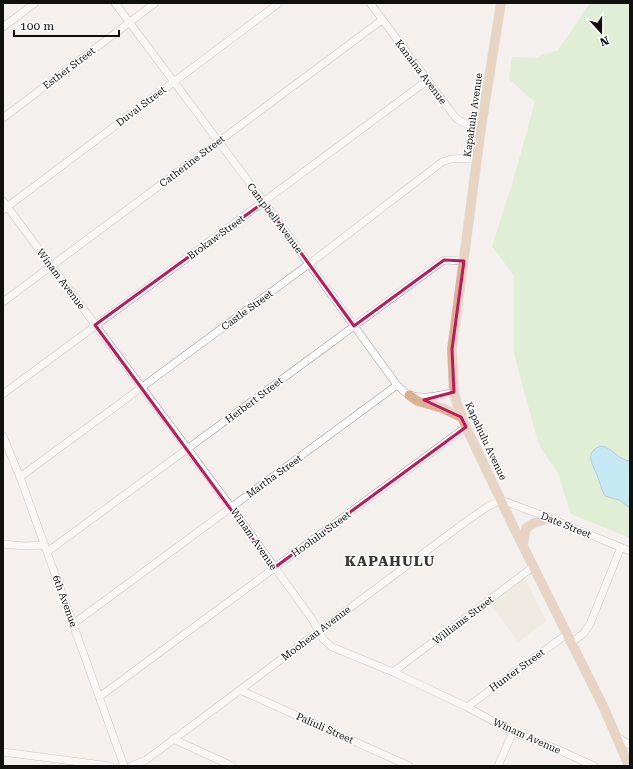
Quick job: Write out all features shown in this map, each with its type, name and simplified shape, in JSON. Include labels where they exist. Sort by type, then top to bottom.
[{"type":"main road","name":"Kapahulu Avenue","points":[[500,3],[481,128],[452,349],[454,392],[461,417],[523,546],[572,643],[617,737],[629,766]]},
{"type":"main road","points":[[409,395],[418,401],[442,408],[461,417]]},
{"type":"main road","points":[[523,546],[526,528],[534,523],[549,518]]},
{"type":"street","points":[[3,27],[35,3]]},
{"type":"street","name":"Campbell Avenue","points":[[115,3],[217,142],[264,202],[397,385],[409,395]]},
{"type":"street","name":"Esther Street","points":[[3,118],[155,3]]},
{"type":"street","name":"Duval Street","points":[[4,206],[279,3]]},
{"type":"street","name":"Kanaina Avenue","points":[[370,3],[459,121],[481,128]]},
{"type":"street","name":"Catherine Street","points":[[3,302],[382,20]]},
{"type":"street","name":"Brokaw Street","points":[[3,394],[428,80]]},
{"type":"street","name":"Castle Street","points":[[20,476],[309,264],[442,162],[451,159],[478,158]]},
{"type":"street","name":"Winam Avenue","points":[[4,206],[52,266],[95,326],[231,507],[312,619],[323,639],[332,646],[393,672],[467,707],[513,732],[559,750],[594,766]]},
{"type":"street","name":"Herbert Street","points":[[46,549],[180,455],[187,448],[444,260],[464,261]]},
{"type":"street","name":"Martha Street","points":[[73,624],[397,385]]},
{"type":"street","points":[[409,395],[423,397],[439,396],[454,392]]},
{"type":"street","name":"Hoolulu Street","points":[[99,697],[466,427]]},
{"type":"street","name":"6th Avenue","points":[[3,436],[20,476],[124,766]]},
{"type":"street","name":"Date Street","points":[[501,500],[630,551]]},
{"type":"street","name":"Mooheau Avenue","points":[[131,766],[146,760],[464,523],[501,500]]},
{"type":"street","points":[[3,544],[46,549]]},
{"type":"street","points":[[572,643],[584,633],[590,624],[621,547]]},
{"type":"street","name":"Williams Street","points":[[393,672],[534,567]]},
{"type":"street","name":"Hunter Street","points":[[467,707],[567,634]]},
{"type":"street","name":"Paliuli Street","points":[[240,690],[409,766]]},
{"type":"street","points":[[498,766],[513,732]]},
{"type":"street","points":[[617,737],[630,745]]},
{"type":"street","points":[[173,740],[232,766]]},
{"type":"street","points":[[3,752],[73,764],[110,766]]},
{"type":"highlighted area","points":[[264,202],[354,326],[444,260],[464,261],[452,349],[454,392],[424,400],[461,417],[466,427],[274,568],[95,325]]},
{"type":"shaded area","points":[[525,578],[546,621],[518,642],[491,604]]},
{"type":"green space","points":[[590,3],[630,3],[630,538],[571,514],[557,471],[542,450],[537,438],[514,354],[514,276],[492,246],[513,181],[535,102],[509,79],[512,57],[534,58],[558,50]]},
{"type":"water","points":[[601,446],[630,461],[630,508],[619,500],[605,496],[591,459],[592,452]]},
{"type":"district","name":"KAPAHULU","points":[[390,561]]}]
